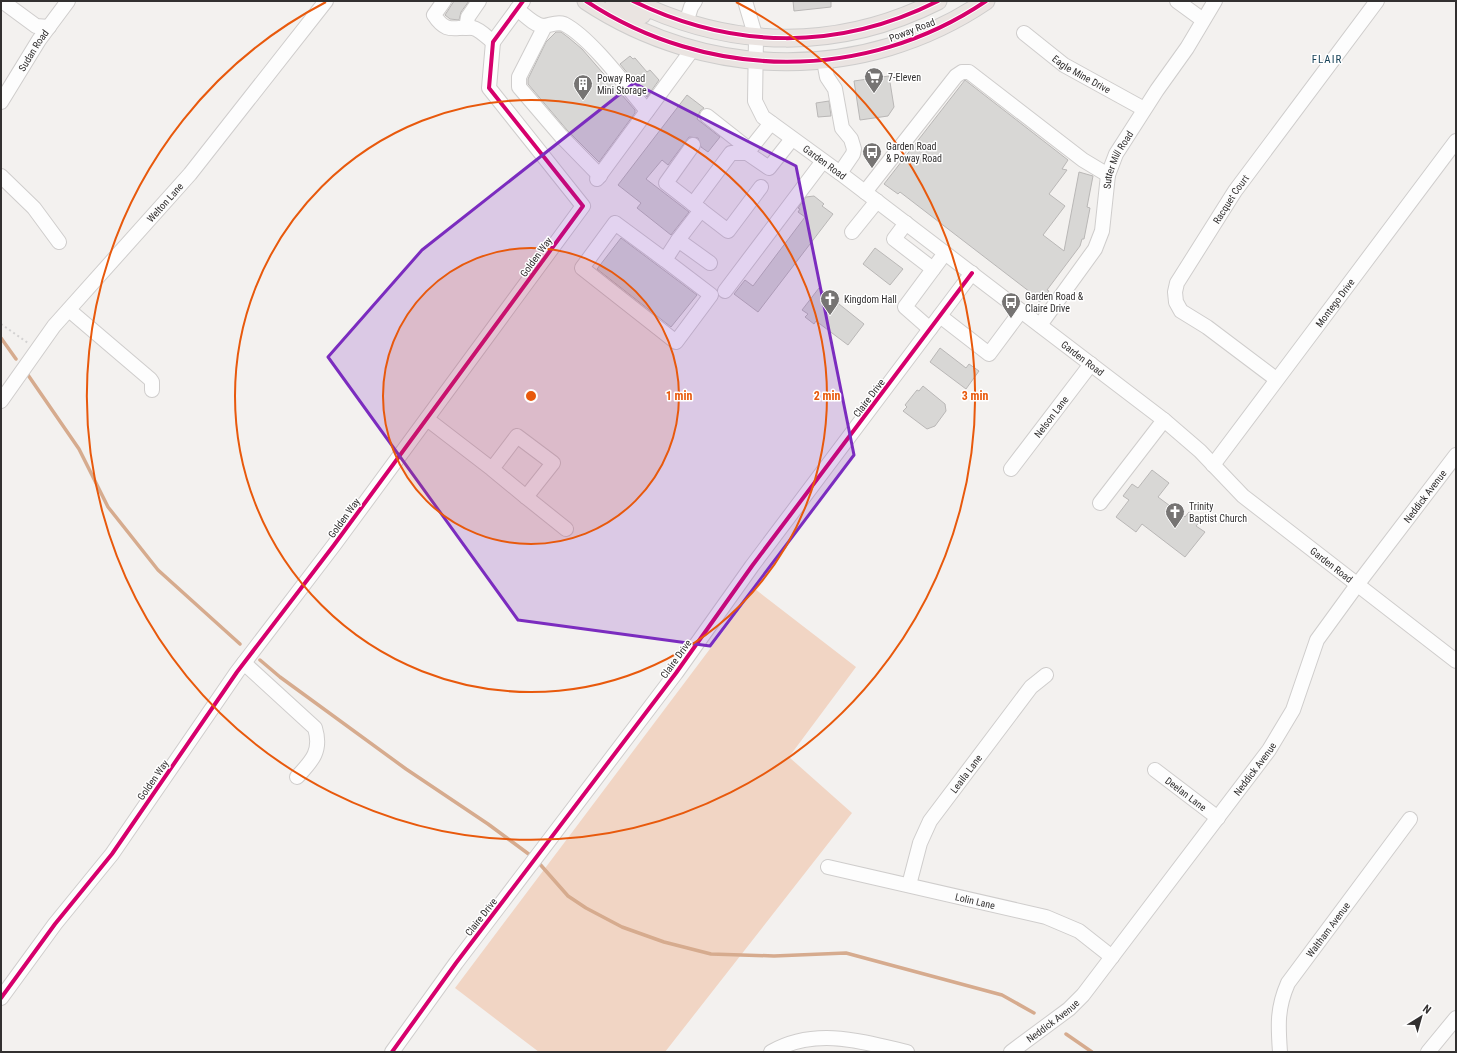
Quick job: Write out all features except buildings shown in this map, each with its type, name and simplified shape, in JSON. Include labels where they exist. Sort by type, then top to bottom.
[{"type":"main road","name":"Poway Road","points":[[586,1],[611,17],[641,32],[692,50],[756,62],[789,63],[824,61],[869,53],[912,40],[957,19],[986,1]]},
{"type":"main road","points":[[614,1],[651,19],[680,20]]},
{"type":"main road","name":"Poway Road","points":[[633,1],[680,20],[732,34],[756,38],[809,38],[852,32],[892,21],[938,1]]},
{"type":"street","points":[[2,1],[36,26],[49,26]]},
{"type":"street","name":"Sudan Road","points":[[1,102],[49,26],[68,1]]},
{"type":"street","name":"Welton Lane","points":[[1,401],[37,349],[68,310],[190,174],[326,1]]},
{"type":"street","points":[[444,1],[434,15],[439,23],[450,29],[474,28],[493,42],[520,5],[538,25],[545,26],[556,22],[563,24],[586,40],[647,111]]},
{"type":"street","points":[[466,28],[468,17],[479,1]]},
{"type":"street","points":[[680,20],[696,1]]},
{"type":"street","name":"Garden Road","points":[[745,1],[756,38],[755,100],[760,112],[770,123],[840,173],[945,252],[1164,420],[1213,465],[1243,496],[1456,661]]},
{"type":"street","points":[[1176,1],[1203,20]]},
{"type":"street","name":"Sutter Mill Road","points":[[1040,325],[1095,249],[1102,231],[1108,175],[1116,154],[1144,110],[1187,48],[1215,1]]},
{"type":"street","name":"Racquet Court","points":[[1276,379],[1207,327],[1181,312],[1176,302],[1175,292],[1177,283],[1239,186],[1377,1]]},
{"type":"street","points":[[545,26],[518,77],[519,87],[598,177],[692,50]]},
{"type":"street","name":"Eagle Mine Drive","points":[[1024,33],[1064,65],[1144,110]]},
{"type":"street","name":"Golden Way","points":[[1,998],[55,924],[112,854],[244,663],[334,545],[583,206],[489,88],[493,42]]},
{"type":"street","points":[[824,61],[827,77],[835,89],[842,128],[851,138],[854,149],[853,154],[840,173]]},
{"type":"street","points":[[865,192],[956,76],[962,72],[969,72],[1083,160],[1108,175]]},
{"type":"street","points":[[707,116],[769,168],[792,139]]},
{"type":"street","points":[[665,260],[731,153],[748,151],[770,123]]},
{"type":"street","name":"Montego Drive","points":[[1213,465],[1456,140]]},
{"type":"street","points":[[693,145],[666,183],[728,231],[761,187]]},
{"type":"street","points":[[725,291],[823,161]]},
{"type":"street","points":[[1,176],[34,208],[59,242]]},
{"type":"street","points":[[852,232],[877,201]]},
{"type":"street","points":[[615,223],[665,260],[711,295],[676,342],[582,268],[615,223]]},
{"type":"street","points":[[906,223],[894,239],[933,269]]},
{"type":"street","points":[[678,240],[710,263]]},
{"type":"street","points":[[930,329],[905,307],[945,252]]},
{"type":"street","name":"Claire Drive","points":[[392,1052],[456,963],[671,679],[752,566],[972,273]]},
{"type":"street","points":[[68,310],[150,379],[152,382],[152,390]]},
{"type":"street","points":[[940,316],[989,354],[1021,311]]},
{"type":"street","name":"Nelson Lane","points":[[1011,469],[1091,364]]},
{"type":"street","points":[[427,419],[566,529]]},
{"type":"street","points":[[1100,503],[1164,420]]},
{"type":"street","points":[[492,469],[517,436],[553,463],[526,497]]},
{"type":"street","name":"Neddick Avenue","points":[[1011,1052],[1069,1009],[1083,995],[1269,750],[1286,725],[1293,710],[1317,640],[1456,455]]},
{"type":"street","points":[[244,663],[315,728],[318,739],[318,748],[310,763],[297,777]]},
{"type":"street","name":"Leaila Lane","points":[[909,886],[924,833],[938,809],[1031,688],[1046,675]]},
{"type":"street","name":"Deelan Lane","points":[[1155,770],[1218,818]]},
{"type":"street","name":"Waltham Avenue","points":[[1280,1052],[1278,1016],[1283,994],[1288,983],[1410,820]]},
{"type":"street","name":"Lolin Lane","points":[[828,867],[1046,917],[1079,931],[1112,957]]},
{"type":"street","points":[[1428,1052],[1453,1028]]},
{"type":"street","points":[[771,1052],[795,1041],[823,1037],[849,1039],[907,1052]]},
{"type":"path","points":[[1,324],[37,349]]},
{"type":"highlighted area","points":[[634,83],[796,166],[854,455],[710,646],[518,620],[328,357],[422,250]]},
{"type":"shaded area","points":[[755,589],[856,667],[789,757],[852,813],[665,1052],[539,1052],[455,988]]},
{"type":"waterway","points":[[1,338],[16,359]]},
{"type":"waterway","points":[[28,375],[79,449],[108,507],[158,570],[240,644]]},
{"type":"waterway","points":[[260,660],[280,677],[406,769],[488,824],[530,855]]},
{"type":"waterway","points":[[538,862],[568,896],[586,908],[622,927],[664,942],[711,954],[774,956],[846,953],[1002,995],[1034,1013]]},
{"type":"waterway","points":[[1066,1034],[1092,1052]]},
{"type":"cycle path","points":[[1,998],[55,924],[112,854],[237,672],[334,545],[583,206],[489,88],[493,42],[523,1]]},
{"type":"cycle path","points":[[586,1],[633,27],[683,46],[734,58],[786,62],[838,58],[889,47],[939,28],[986,1]]},
{"type":"cycle path","points":[[633,1],[671,17],[709,29],[747,36],[786,38],[824,36],[863,29],[901,17],[938,1]]},
{"type":"cycle path","points":[[392,1052],[456,963],[676,673],[752,566],[972,273]]},
{"type":"place","name":"7-Eleven","points":[[874,94]]},
{"type":"place","name":"Poway Road Mini Storage","points":[[583,101]]},
{"type":"place","name":"Garden Road & Poway Road","points":[[872,169]]},
{"type":"place","name":"Kingdom Hall","points":[[830,316]]},
{"type":"place","name":"Garden Road & Claire Drive","points":[[1011,319]]},
{"type":"place","name":"Trinity Baptist Church","points":[[1175,529]]},
{"type":"district","name":"FLAIR","points":[[1327,59]]}]
